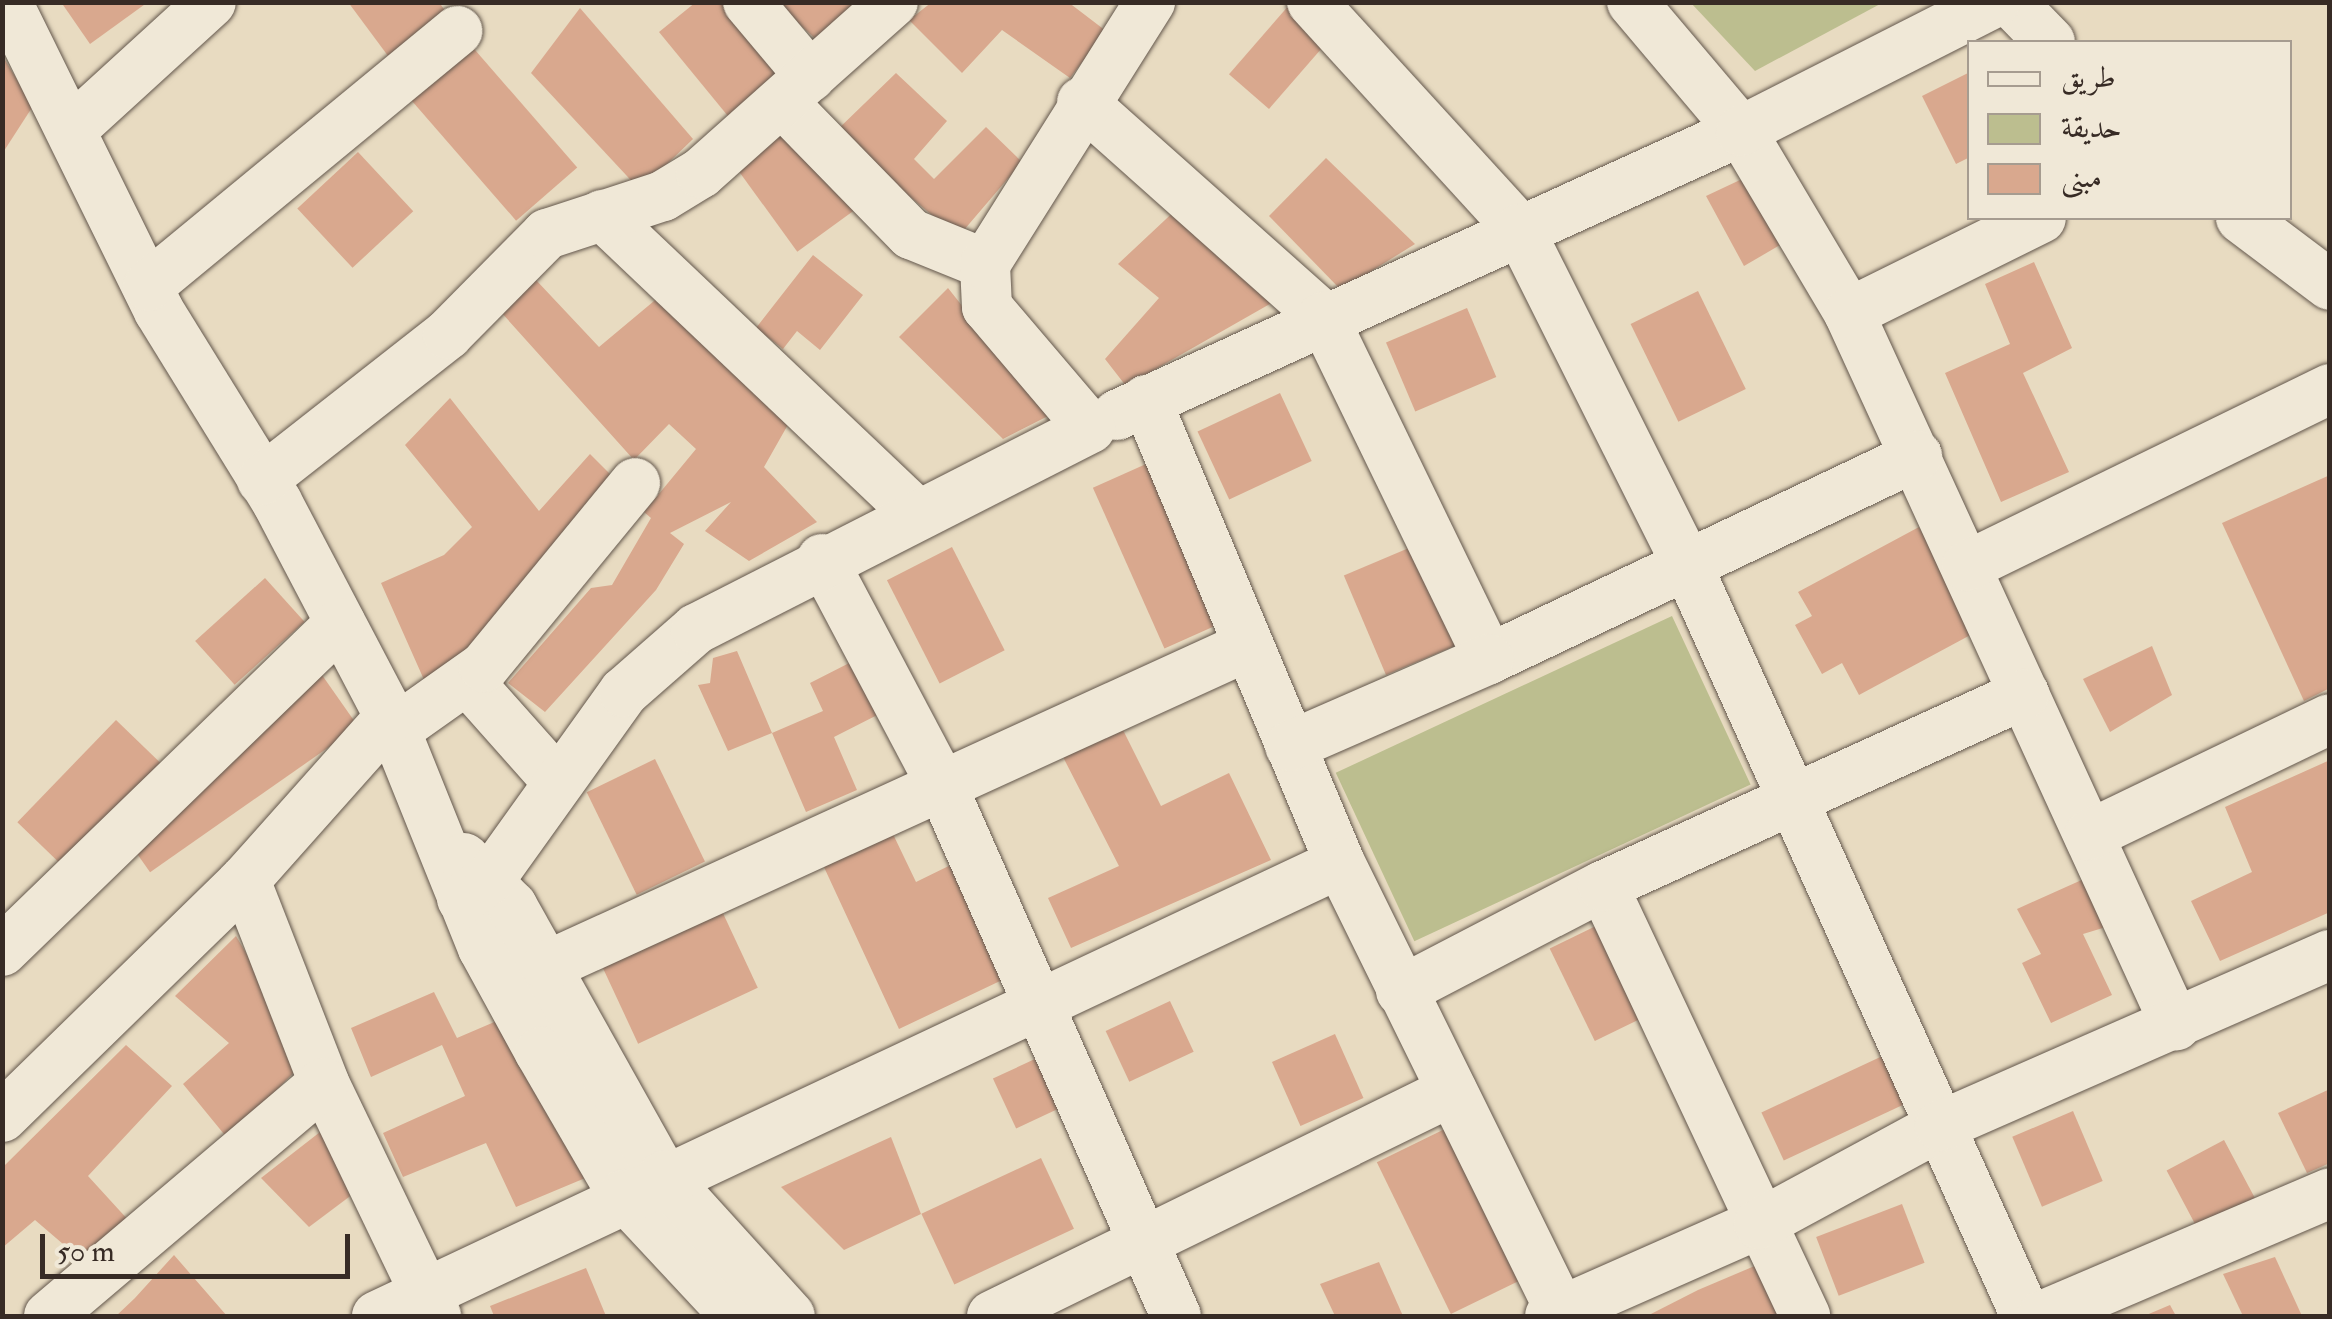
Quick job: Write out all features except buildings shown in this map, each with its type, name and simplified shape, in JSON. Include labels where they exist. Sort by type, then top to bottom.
[{"type":"street","points":[[8,2],[148,286],[262,480],[392,723],[444,843],[476,889],[643,1185],[736,1316]]},
{"type":"street","points":[[72,129],[210,2]]},
{"type":"street","points":[[748,2],[797,90],[911,234],[985,264]]},
{"type":"street","points":[[262,480],[448,334],[547,234],[701,173],[893,2]]},
{"type":"street","points":[[1090,428],[988,307],[985,264],[1082,102],[1150,2]]},
{"type":"street","points":[[1312,2],[1519,229],[1688,565],[2026,1316]]},
{"type":"street","points":[[1632,2],[1741,130],[1849,313],[2176,1026]]},
{"type":"street","points":[[476,889],[555,779],[651,665],[696,629],[822,559],[1146,400],[1741,130],[1996,2]]},
{"type":"street","points":[[2010,2],[2048,40]]},
{"type":"street","points":[[148,286],[457,31]]},
{"type":"street","points":[[1082,102],[1323,317],[1489,660]]},
{"type":"street","points":[[602,215],[916,513]]},
{"type":"street","points":[[1849,313],[2037,220]]},
{"type":"street","points":[[2244,220],[2330,286]]},
{"type":"street","points":[[1967,566],[2330,390]]},
{"type":"street","points":[[1146,400],[1340,863],[1558,1315],[1759,1224],[1940,1126],[2176,1026],[2330,955]]},
{"type":"street","points":[[1290,746],[1489,660],[1917,456]]},
{"type":"street","points":[[2,1117],[245,880],[392,723],[468,681],[635,484]]},
{"type":"street","points":[[822,559],[943,788],[1176,1316]]},
{"type":"street","points":[[2,951],[340,623]]},
{"type":"street","points":[[547,966],[1248,646]]},
{"type":"street","points":[[468,681],[555,779]]},
{"type":"street","points":[[1401,991],[1603,886],[2024,694]]},
{"type":"street","points":[[2089,835],[2330,719]]},
{"type":"street","points":[[377,1316],[429,1306],[643,1185],[1340,863]]},
{"type":"street","points":[[245,880],[324,1083],[429,1306]]},
{"type":"street","points":[[1603,886],[1804,1316]]},
{"type":"street","points":[[476,889],[547,966],[643,1185],[790,1316]]},
{"type":"street","points":[[49,1316],[324,1083]]},
{"type":"street","points":[[992,1316],[1142,1237],[1452,1091]]},
{"type":"street","points":[[2042,1316],[2330,1193]]},
{"type":"green space","points":[[1691,3],[1882,3],[1755,71]]},
{"type":"green space","points":[[1672,616],[1751,785],[1414,941],[1336,773]]}]
